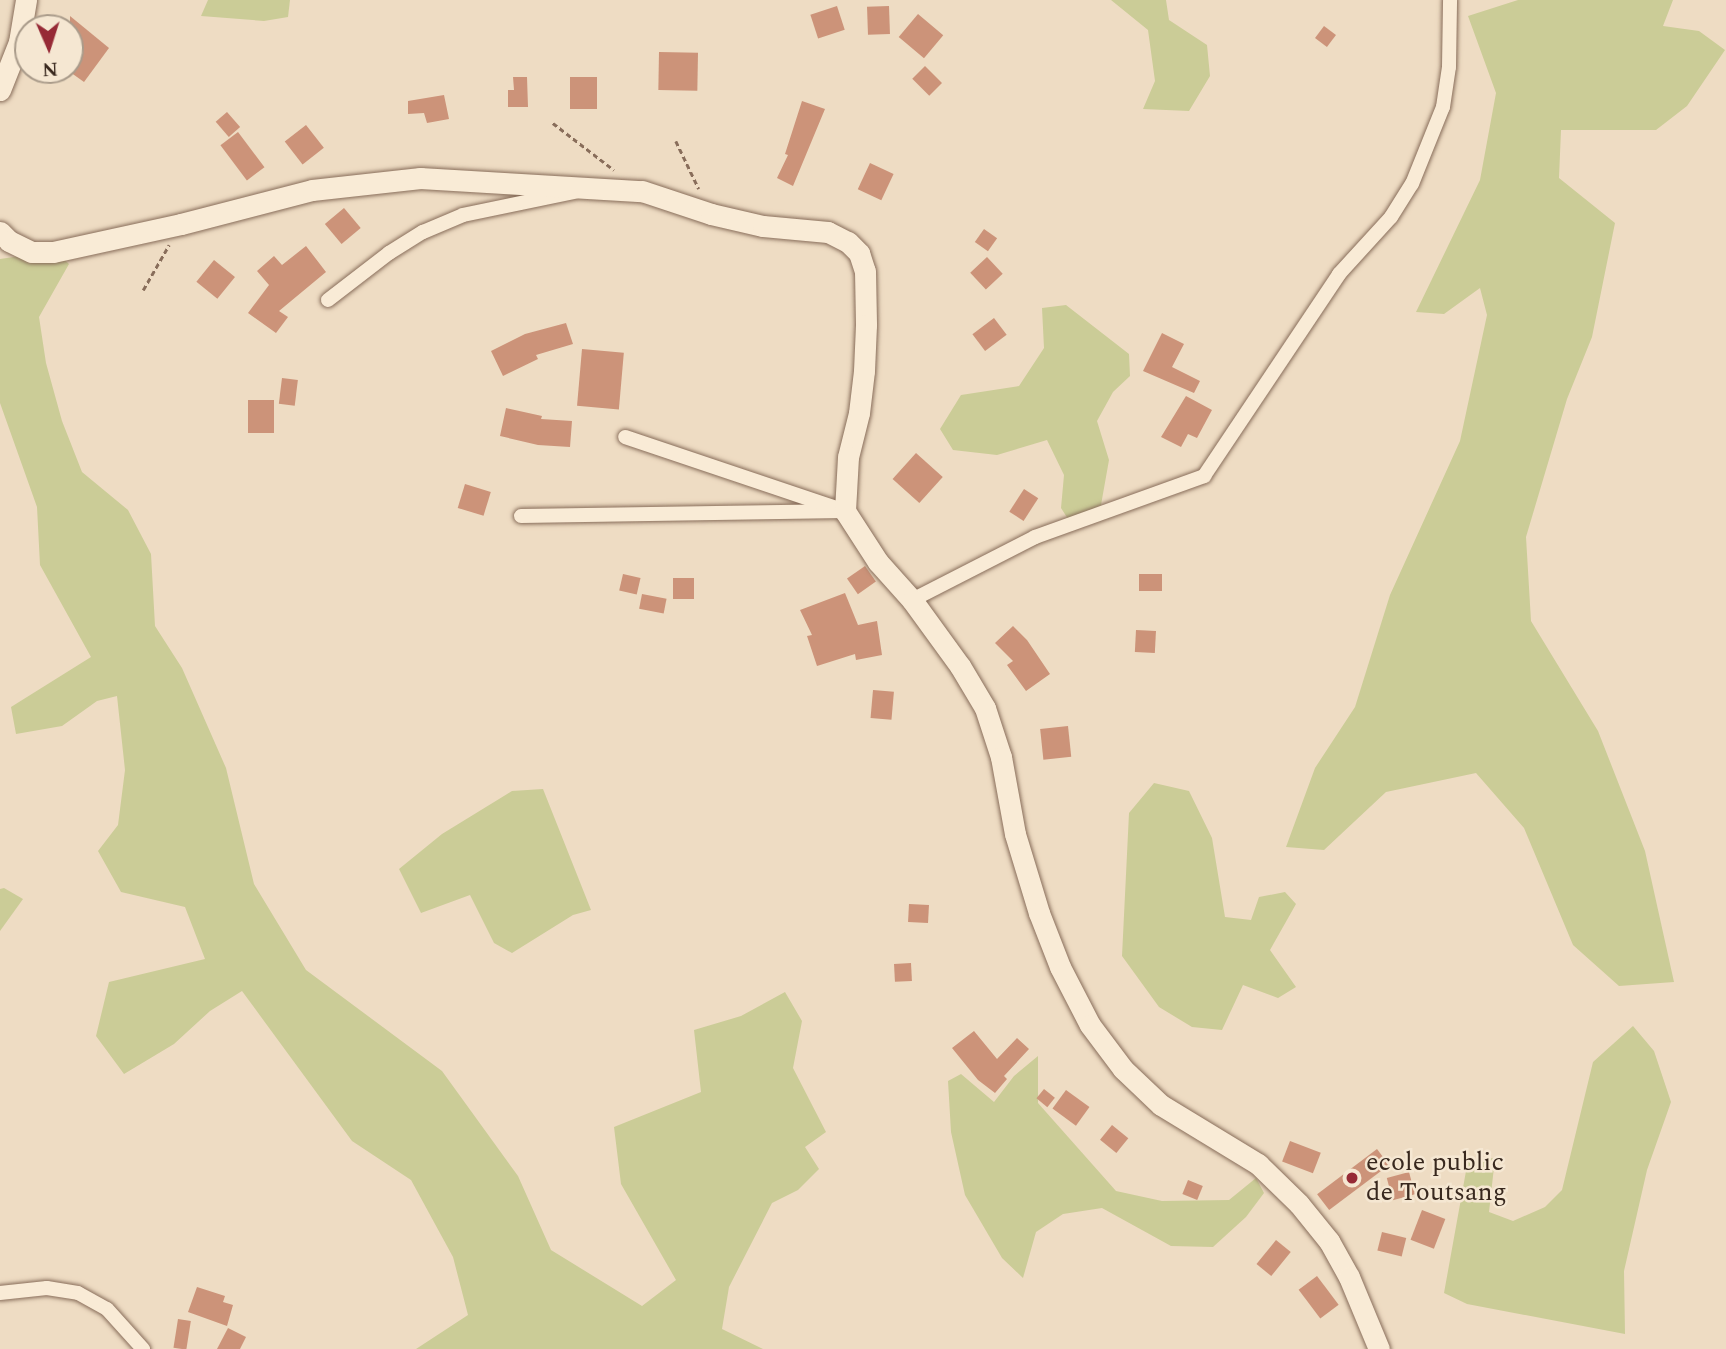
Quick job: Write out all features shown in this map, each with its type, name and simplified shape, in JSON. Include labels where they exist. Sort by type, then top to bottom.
[{"type":"street","points":[[0,90],[19,42],[26,0]]},
{"type":"street","points":[[912,600],[1035,537],[1204,476],[1339,274],[1391,217],[1412,184],[1443,107],[1449,67],[1451,0]]},
{"type":"street","points":[[0,232],[9,241],[32,252],[53,252],[181,224],[312,190],[420,178],[642,191],[711,214],[763,226],[828,232],[848,242],[859,253],[865,279],[864,370],[859,413],[848,457],[845,511],[878,562],[912,600],[960,666],[985,708],[1001,757],[1015,834],[1039,913],[1060,967],[1090,1025],[1123,1069],[1161,1105],[1258,1164],[1299,1204],[1329,1241],[1349,1278],[1379,1349]]},
{"type":"street","points":[[328,300],[389,253],[443,223],[463,215],[533,202],[592,187]]},
{"type":"street","points":[[625,437],[845,511]]},
{"type":"street","points":[[521,516],[845,511]]},
{"type":"street","points":[[0,1293],[47,1288],[78,1293],[107,1309],[143,1349]]},
{"type":"path","points":[[553,123],[642,191]]},
{"type":"path","points":[[676,141],[711,214]]},
{"type":"path","points":[[143,290],[181,224]]},
{"type":"green space","points":[[208,0],[290,0],[288,17],[264,21],[201,16]]},
{"type":"green space","points":[[1111,0],[1166,0],[1169,20],[1207,45],[1210,76],[1189,111],[1143,109],[1155,81],[1148,30]]},
{"type":"green space","points":[[1518,0],[1673,0],[1663,26],[1699,31],[1725,50],[1687,106],[1656,130],[1561,130],[1559,178],[1615,223],[1592,337],[1567,399],[1526,537],[1531,621],[1598,731],[1645,851],[1674,982],[1619,986],[1573,945],[1524,828],[1476,773],[1386,792],[1324,850],[1286,847],[1315,768],[1355,707],[1390,595],[1460,441],[1487,315],[1480,288],[1444,314],[1416,312],[1480,180],[1496,93],[1468,16]]},
{"type":"green space","points":[[55,251],[69,264],[39,317],[46,363],[62,421],[82,472],[128,510],[151,554],[155,626],[182,668],[226,768],[254,884],[306,970],[442,1071],[518,1176],[551,1250],[642,1306],[676,1280],[621,1184],[614,1127],[701,1092],[694,1030],[741,1016],[785,992],[802,1021],[793,1068],[826,1132],[805,1147],[819,1169],[798,1190],[772,1203],[729,1287],[722,1329],[763,1349],[416,1349],[468,1315],[453,1257],[411,1180],[352,1141],[242,991],[210,1011],[174,1044],[124,1074],[96,1036],[109,982],[205,959],[185,907],[121,892],[98,851],[118,825],[125,770],[117,696],[97,701],[62,726],[16,734],[11,707],[91,657],[40,565],[37,507],[0,403],[0,259]]},
{"type":"green space","points":[[1066,305],[1129,354],[1130,376],[1113,392],[1097,421],[1109,460],[1101,505],[1070,522],[1061,508],[1064,475],[1047,440],[997,455],[953,450],[940,429],[961,395],[1019,386],[1044,348],[1042,308]]},
{"type":"green space","points":[[1154,783],[1189,791],[1212,838],[1225,917],[1251,920],[1259,897],[1285,892],[1296,904],[1270,950],[1296,987],[1278,998],[1243,985],[1222,1030],[1192,1027],[1159,1007],[1122,956],[1129,813]]},
{"type":"green space","points":[[543,789],[591,910],[573,915],[512,953],[494,943],[470,895],[421,913],[399,869],[442,834],[512,791]]},
{"type":"green space","points":[[4,888],[23,899],[0,931],[0,889]]},
{"type":"green space","points":[[1633,1026],[1654,1051],[1671,1102],[1647,1170],[1624,1271],[1625,1334],[1467,1304],[1444,1293],[1468,1160],[1495,1158],[1489,1212],[1513,1221],[1545,1207],[1562,1190],[1593,1062]]},
{"type":"green space","points":[[1038,1056],[1038,1103],[1116,1191],[1162,1201],[1229,1200],[1256,1178],[1264,1193],[1246,1217],[1213,1247],[1171,1246],[1102,1208],[1063,1214],[1036,1232],[1023,1278],[1002,1258],[965,1195],[951,1132],[948,1081],[961,1074],[994,1102],[1014,1076]]},
{"type":"building","points":[[837,6],[845,30],[818,38],[810,15]]},
{"type":"building","points":[[889,6],[890,34],[868,35],[867,7]]},
{"type":"building","points":[[918,14],[943,35],[924,58],[899,37]]},
{"type":"building","points":[[1324,26],[1336,35],[1327,47],[1315,38]]},
{"type":"building","points":[[84,27],[109,48],[84,82]]},
{"type":"building","points":[[659,52],[698,53],[697,91],[658,90]]},
{"type":"building","points":[[925,66],[942,83],[929,96],[912,79]]},
{"type":"building","points":[[513,77],[527,77],[528,107],[508,107],[508,90],[514,90]]},
{"type":"building","points":[[570,77],[597,77],[597,109],[570,109]]},
{"type":"building","points":[[444,95],[449,119],[427,123],[424,113],[408,114],[408,101]]},
{"type":"building","points":[[802,101],[825,109],[793,186],[777,178],[788,155],[785,154]]},
{"type":"building","points":[[227,112],[240,127],[229,137],[216,122]]},
{"type":"building","points":[[306,125],[324,148],[303,164],[285,142]]},
{"type":"building","points":[[238,132],[264,167],[247,180],[220,145]]},
{"type":"building","points":[[870,163],[894,174],[881,200],[858,189]]},
{"type":"building","points":[[344,208],[361,228],[342,244],[325,224]]},
{"type":"building","points":[[984,229],[997,238],[988,251],[975,242]]},
{"type":"building","points":[[306,246],[326,272],[279,311],[288,317],[276,333],[248,313],[269,285],[257,271],[274,256],[282,265]]},
{"type":"building","points":[[987,257],[1003,274],[986,290],[970,273]]},
{"type":"building","points":[[214,260],[235,277],[217,299],[196,282]]},
{"type":"building","points":[[994,318],[1007,335],[985,351],[972,334]]},
{"type":"building","points":[[566,323],[573,344],[536,355],[538,359],[503,376],[491,351],[525,334]]},
{"type":"building","points":[[1162,333],[1184,344],[1172,367],[1200,381],[1194,393],[1143,371]]},
{"type":"building","points":[[582,349],[624,353],[619,409],[577,406]]},
{"type":"building","points":[[282,378],[298,380],[295,406],[279,404]]},
{"type":"building","points":[[1186,396],[1212,410],[1197,438],[1188,434],[1181,447],[1161,437]]},
{"type":"building","points":[[248,400],[274,400],[274,433],[248,433]]},
{"type":"building","points":[[506,408],[542,416],[541,419],[572,421],[570,447],[538,445],[500,436]]},
{"type":"building","points":[[916,453],[943,477],[919,503],[893,479]]},
{"type":"building","points":[[465,484],[491,492],[484,516],[458,508]]},
{"type":"building","points":[[1024,489],[1038,498],[1024,521],[1009,512]]},
{"type":"building","points":[[865,566],[876,582],[858,594],[847,579]]},
{"type":"building","points":[[623,574],[641,578],[637,595],[619,591]]},
{"type":"building","points":[[1139,574],[1162,574],[1162,591],[1139,591]]},
{"type":"building","points":[[673,578],[694,578],[694,599],[673,599]]},
{"type":"building","points":[[845,593],[858,625],[877,621],[882,655],[856,660],[855,654],[817,666],[807,636],[812,635],[800,610]]},
{"type":"building","points":[[642,594],[667,599],[664,613],[639,609]]},
{"type":"building","points":[[1013,626],[1027,640],[1050,674],[1026,691],[1007,665],[1013,661],[995,643]]},
{"type":"building","points":[[1136,630],[1156,631],[1155,653],[1135,652]]},
{"type":"building","points":[[873,690],[894,692],[891,720],[871,718]]},
{"type":"building","points":[[1068,726],[1071,757],[1043,760],[1040,729]]},
{"type":"building","points":[[909,904],[929,905],[928,923],[908,922]]},
{"type":"building","points":[[911,963],[912,981],[895,982],[894,964]]},
{"type":"building","points":[[974,1031],[997,1059],[1017,1038],[1029,1049],[1004,1076],[1007,1079],[995,1093],[978,1080],[952,1048]]},
{"type":"building","points":[[1044,1089],[1055,1098],[1047,1107],[1036,1098]]},
{"type":"building","points":[[1066,1090],[1089,1107],[1076,1126],[1052,1109]]},
{"type":"building","points":[[1112,1125],[1128,1138],[1116,1153],[1100,1140]]},
{"type":"building","points":[[1290,1141],[1321,1153],[1313,1173],[1282,1162]]},
{"type":"building","name":"ecole public de Toutsang","points":[[1377,1149],[1389,1165],[1329,1210],[1317,1194]]},
{"type":"building","points":[[1409,1172],[1415,1194],[1393,1200],[1387,1178]]},
{"type":"building","points":[[1188,1180],[1203,1186],[1197,1200],[1182,1194]]},
{"type":"building","points":[[1422,1210],[1445,1219],[1434,1249],[1411,1240]]},
{"type":"building","points":[[1382,1232],[1406,1238],[1402,1256],[1377,1250]]},
{"type":"building","points":[[1276,1240],[1291,1252],[1271,1276],[1256,1264]]},
{"type":"building","points":[[1317,1276],[1339,1305],[1320,1319],[1299,1290]]},
{"type":"building","points":[[197,1287],[225,1296],[223,1302],[233,1305],[227,1326],[188,1312]]},
{"type":"building","points":[[178,1319],[191,1321],[186,1349],[173,1348]]},
{"type":"building","points":[[228,1328],[246,1337],[240,1349],[217,1349]]},
{"type":"place","name":"ecole public de Toutsang","points":[[1352,1178]]}]
